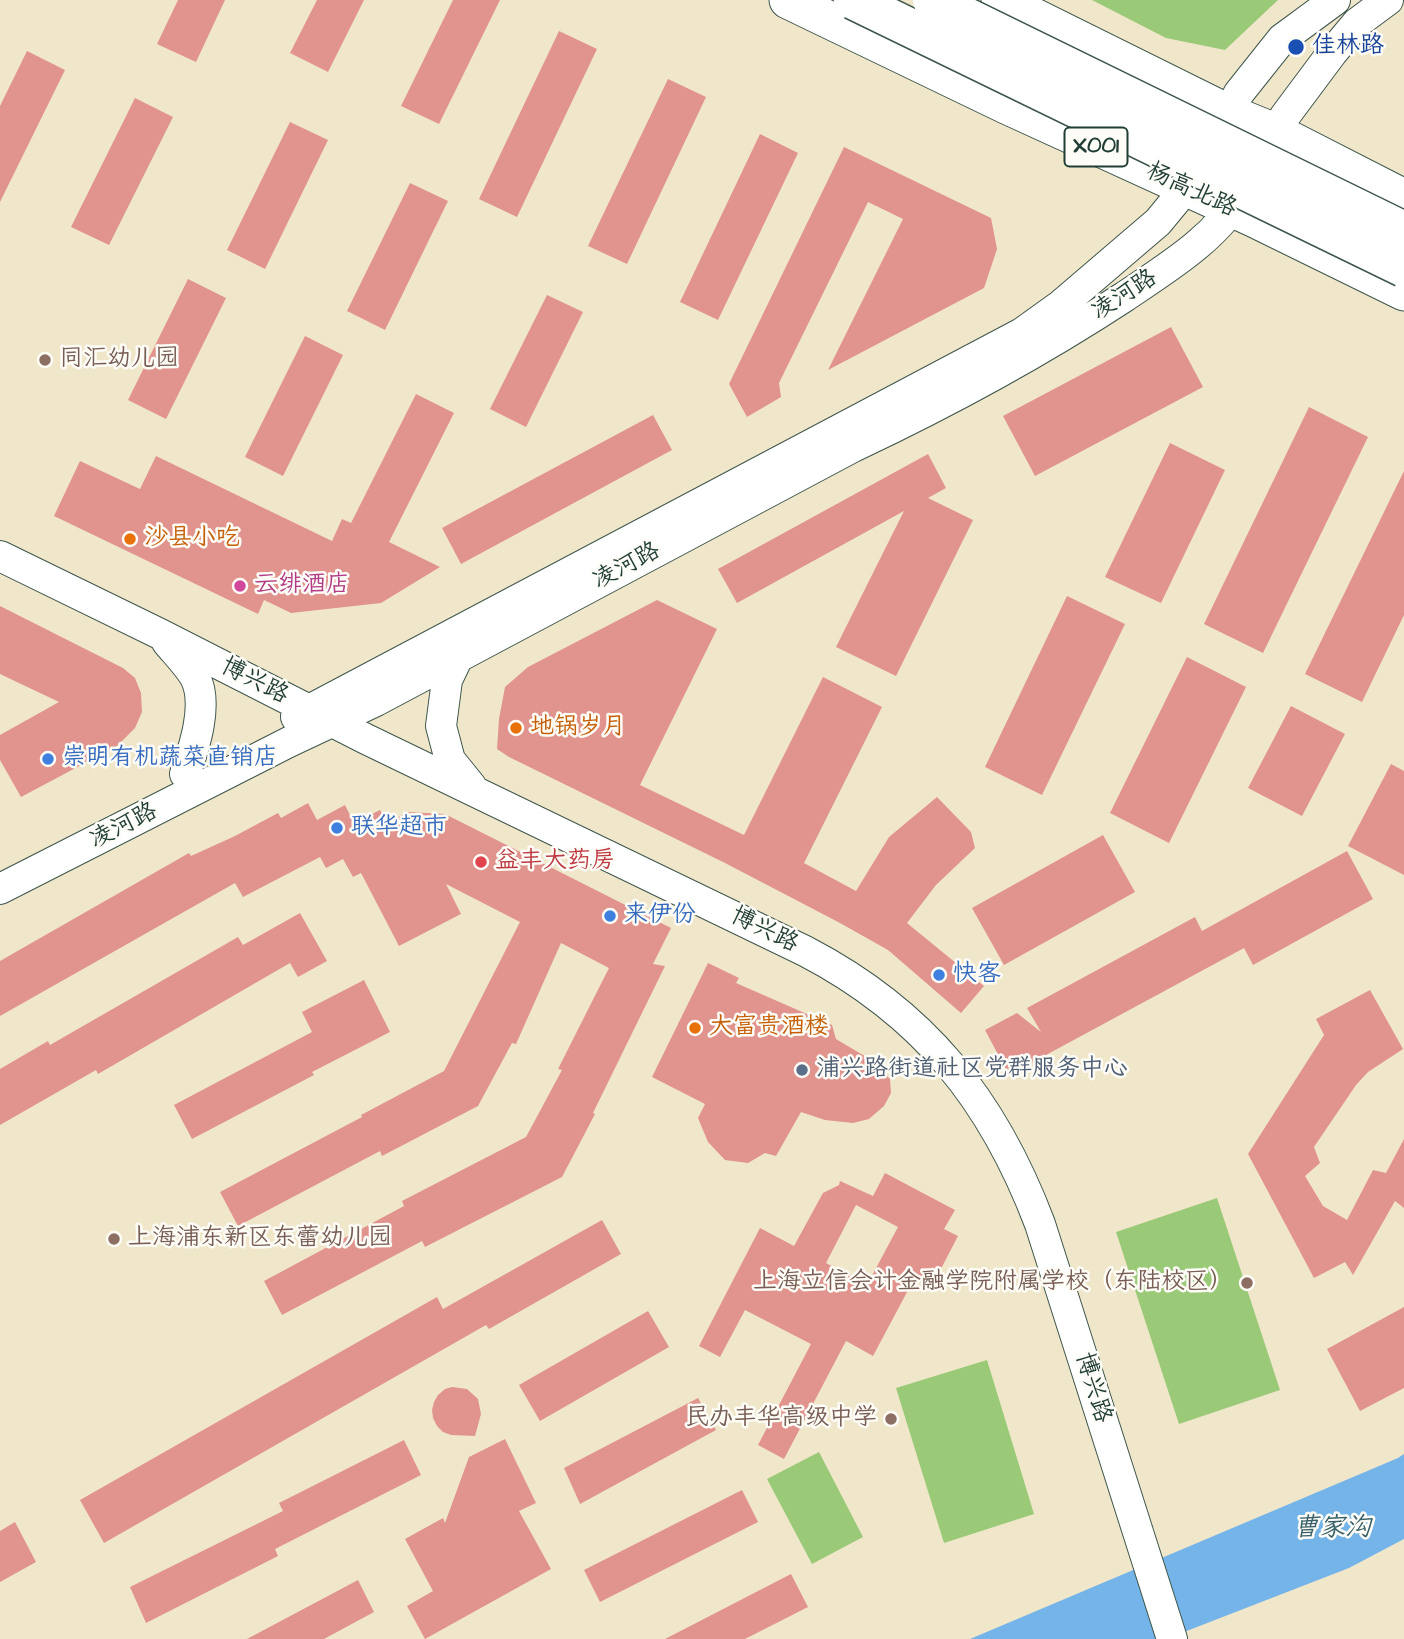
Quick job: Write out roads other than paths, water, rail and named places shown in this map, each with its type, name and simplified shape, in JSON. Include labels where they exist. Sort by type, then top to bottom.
[{"type":"highway","name":"杨高北路","points":[[853,0],[1404,268]]},
{"type":"highway","name":"X001","points":[[932,0],[1404,231]]},
{"type":"main road","name":"杨高北路","points":[[788,0],[1404,292]]},
{"type":"main road","points":[[1000,0],[1228,113],[1277,133],[1404,198]]},
{"type":"street","points":[[1186,188],[1239,93],[1282,39],[1335,0]]},
{"type":"street","points":[[1233,210],[1285,116],[1357,23],[1388,0]]},
{"type":"street","name":"凌河路","points":[[0,870],[185,774],[320,716],[1022,333],[1061,305],[1157,222],[1186,188]]},
{"type":"street","name":"凌河路","points":[[0,889],[289,742],[320,716],[376,701],[853,447],[932,409],[1035,352],[1164,271],[1202,241],[1233,210]]},
{"type":"street","name":"博兴路","points":[[0,556],[320,716],[827,962],[883,999],[938,1050],[963,1081],[1005,1144],[1030,1196],[1172,1639]]},
{"type":"street","points":[[160,634],[195,678],[201,703],[196,743],[185,774]]},
{"type":"street","points":[[458,657],[446,680],[441,726],[450,760],[476,791]]},
{"type":"water","name":"曹家沟","points":[[1404,1454],[1404,1539],[1349,1568],[1166,1639],[970,1639],[1398,1458]]},
{"type":"place","name":"佳林路","points":[[1296,47]]},
{"type":"place","name":"同汇幼儿园","points":[[45,360]]},
{"type":"place","name":"沙县小吃","points":[[130,539]]},
{"type":"place","name":"云绯酒店","points":[[240,586]]},
{"type":"place","name":"地锅岁月","points":[[516,728]]},
{"type":"place","name":"崇明有机蔬菜直销店","points":[[48,759]]},
{"type":"place","name":"联华超市","points":[[337,828]]},
{"type":"place","name":"益丰大药房","points":[[481,862]]},
{"type":"place","name":"来伊份","points":[[610,916]]},
{"type":"place","name":"快客","points":[[939,975]]},
{"type":"place","name":"大富贵酒楼","points":[[695,1028]]},
{"type":"place","name":"浦兴路街道社区党群服务中心","points":[[802,1070]]},
{"type":"place","name":"上海浦东新区东蕾幼儿园","points":[[114,1239]]},
{"type":"place","name":"上海立信会计金融学院附属学校（东陆校区）","points":[[1247,1283]]},
{"type":"place","name":"民办丰华高级中学","points":[[891,1419]]}]
